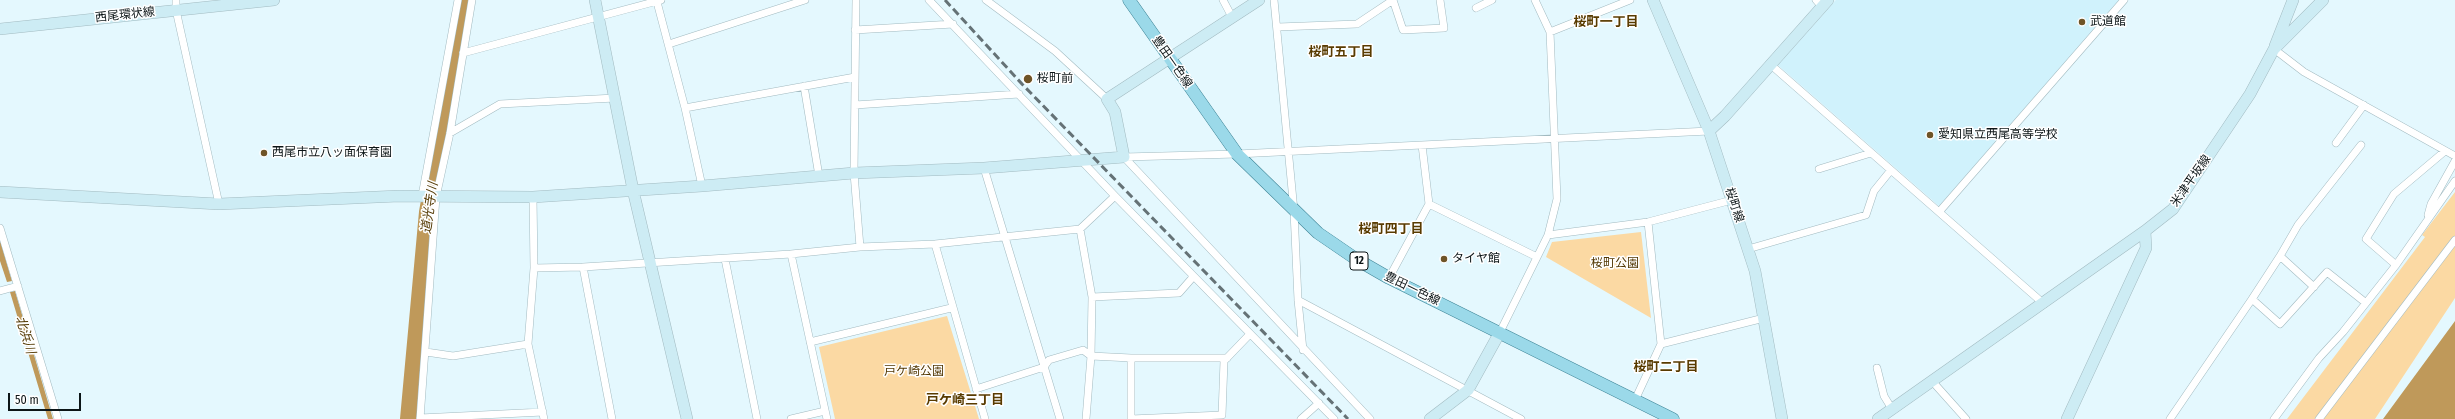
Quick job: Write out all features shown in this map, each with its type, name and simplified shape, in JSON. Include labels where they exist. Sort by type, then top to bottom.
[{"type":"main road","name":"豊田一色線","points":[[1129,0],[1237,154],[1318,233],[1356,259],[1389,278],[1673,419]]},
{"type":"street","name":"西尾環状線","points":[[0,28],[176,5],[268,0]]},
{"type":"street","points":[[422,196],[458,0]]},
{"type":"street","points":[[472,0],[450,133],[436,197],[420,419],[543,416],[528,344],[534,268],[533,197]]},
{"type":"street","points":[[595,0],[633,190],[686,419]]},
{"type":"street","points":[[669,44],[805,0]]},
{"type":"street","points":[[856,0],[854,173],[860,247]]},
{"type":"street","points":[[929,0],[1193,277],[1334,419]]},
{"type":"street","points":[[986,0],[1055,51],[1107,99],[1115,112],[1124,157],[1303,350],[1370,419]]},
{"type":"street","points":[[1223,0],[1232,17]]},
{"type":"street","points":[[1107,99],[1259,0]]},
{"type":"street","points":[[1274,0],[1278,27],[1294,211],[1298,300],[1303,350]]},
{"type":"street","points":[[1278,27],[1357,24],[1393,0],[1403,30],[1444,28],[1440,0]]},
{"type":"street","points":[[1476,8],[1492,0]]},
{"type":"street","points":[[1430,419],[1468,390],[1500,332],[1548,235],[1557,199],[1553,138],[1550,32],[1535,0]]},
{"type":"street","points":[[1550,32],[1630,0]]},
{"type":"street","name":"桜町線","points":[[1653,0],[1709,131],[1755,271],[1782,419]]},
{"type":"street","points":[[1938,212],[2124,0]]},
{"type":"street","points":[[2293,0],[2274,49],[2304,72],[2455,156]]},
{"type":"street","name":"米津平坂線","points":[[1878,419],[2044,304],[2145,231],[2177,203],[2250,94],[2274,49],[2323,0]]},
{"type":"street","points":[[463,53],[659,1],[702,186]]},
{"type":"street","points":[[0,192],[219,204],[422,196],[533,197],[702,186],[854,173],[984,168],[1124,157],[1288,152],[1709,131],[1725,116],[1770,66],[1822,2]]},
{"type":"street","points":[[176,5],[219,204]]},
{"type":"street","points":[[855,30],[953,24]]},
{"type":"street","points":[[1770,66],[2044,304]]},
{"type":"street","points":[[685,108],[855,77]]},
{"type":"street","points":[[804,86],[818,176]]},
{"type":"street","points":[[855,105],[1019,94]]},
{"type":"street","points":[[450,133],[500,104],[615,98]]},
{"type":"street","points":[[2336,143],[2364,105]]},
{"type":"street","points":[[1389,278],[1429,204],[1422,145]]},
{"type":"street","points":[[2170,419],[2280,256],[2298,225],[2361,145]]},
{"type":"street","points":[[2396,265],[2366,239],[2394,194],[2445,150]]},
{"type":"street","points":[[1819,169],[1871,153]]},
{"type":"street","points":[[2427,219],[2431,204],[2455,161]]},
{"type":"street","points":[[984,168],[1060,419]]},
{"type":"street","points":[[1748,250],[1866,215],[1874,191],[1891,170]]},
{"type":"street","points":[[2274,419],[2319,358],[2396,265],[2455,181]]},
{"type":"street","points":[[534,268],[583,267],[650,262],[725,259],[860,247],[935,244],[1006,238],[1080,229],[1115,196]]},
{"type":"street","points":[[1548,235],[1648,222],[1732,200]]},
{"type":"street","points":[[1429,204],[1537,257]]},
{"type":"street","points":[[1635,400],[1661,344],[1648,222]]},
{"type":"street","points":[[0,228],[16,286],[58,419]]},
{"type":"street","points":[[1080,229],[1092,297],[1091,356],[1086,419]]},
{"type":"street","points":[[2067,419],[2146,248],[2145,231]]},
{"type":"street","points":[[2319,419],[2455,240]]},
{"type":"street","points":[[935,244],[951,308],[985,419]]},
{"type":"street","points":[[791,254],[827,419]]},
{"type":"street","points":[[2280,256],[2314,287]]},
{"type":"street","points":[[725,259],[757,419]]},
{"type":"street","points":[[583,267],[612,419]]},
{"type":"street","points":[[2252,298],[2280,324],[2327,272],[2366,303]]},
{"type":"street","points":[[1092,297],[1179,293],[1193,277]]},
{"type":"street","points":[[3,290],[16,286]]},
{"type":"street","points":[[1298,300],[1521,419]]},
{"type":"street","points":[[810,342],[951,308]]},
{"type":"street","points":[[1661,344],[1764,318]]},
{"type":"street","points":[[1131,358],[1132,419],[1222,414],[1224,361],[1250,334]]},
{"type":"street","points":[[426,352],[453,356],[528,344]]},
{"type":"street","points":[[976,389],[1044,367],[1049,360],[1082,350],[1091,356],[1131,358],[1227,358]]},
{"type":"street","points":[[1877,368],[1884,396],[1892,409]]},
{"type":"street","points":[[1932,381],[1966,419]]},
{"type":"street","points":[[1301,419],[1319,403]]},
{"type":"street","points":[[791,419],[825,411]]},
{"type":"shaded area","name":"愛知県立西尾高等学校","points":[[1836,0],[2120,0],[1939,206],[1778,65]]},
{"type":"green space","points":[[2455,192],[2455,298],[2375,419],[2287,419],[2425,237],[2422,235]]},
{"type":"green space","name":"桜町公園","points":[[1641,232],[1651,318],[1546,257],[1552,242]]},
{"type":"green space","name":"戸ケ崎公園","points":[[947,316],[979,419],[835,419],[819,347]]},
{"type":"water","points":[[0,240],[12,281],[7,282],[0,261]]},
{"type":"water","name":"北浜川","points":[[15,291],[53,419],[48,419],[10,292]]},
{"type":"water","points":[[2455,321],[2455,419],[2383,419]]},
{"type":"waterway","name":"道光寺川","points":[[409,419],[428,212],[466,0]]},
{"type":"railway","points":[[945,0],[1022,84],[1348,419]]},
{"type":"place","name":"武道館","points":[[2082,22]]},
{"type":"place","name":"桜町前","points":[[1028,79]]},
{"type":"place","name":"愛知県立西尾高等学校","points":[[1930,135]]},
{"type":"place","name":"西尾市立八ッ面保育園","points":[[264,153]]},
{"type":"place","name":"タイヤ館","points":[[1444,259]]},
{"type":"district","name":"桜町一丁目","points":[[1606,22]]},
{"type":"district","name":"桜町五丁目","points":[[1341,52]]},
{"type":"district","name":"桜町四丁目","points":[[1391,229]]},
{"type":"district","name":"桜町二丁目","points":[[1666,367]]},
{"type":"district","name":"戸ケ崎三丁目","points":[[965,400]]}]
